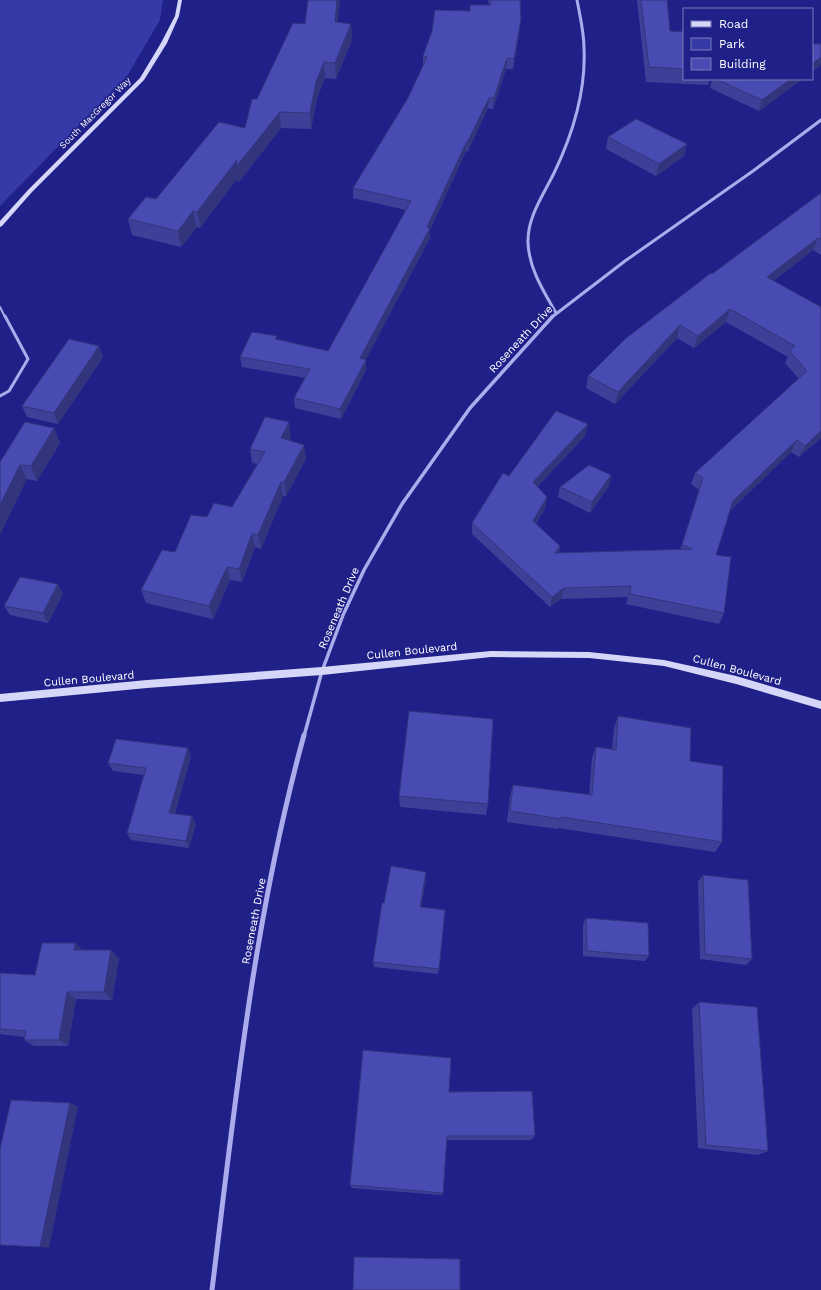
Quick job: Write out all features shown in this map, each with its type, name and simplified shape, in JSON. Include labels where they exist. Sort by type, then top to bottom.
[{"type":"street","name":"South MacGregor Way","points":[[0,225],[30,191],[142,79],[164,43],[177,16],[180,0]]},
{"type":"street","points":[[556,313],[540,284],[530,255],[528,235],[534,210],[559,163],[578,107],[584,63],[584,42],[577,0]]},
{"type":"street","name":"Roseneath Drive","points":[[212,1290],[249,997],[288,793],[322,671],[343,615],[364,570],[402,504],[470,408],[556,313],[625,261],[821,120]]},
{"type":"street","name":"Cullen Boulevard","points":[[0,698],[147,684],[322,671],[491,654],[589,655],[664,663],[736,680],[821,705]]},
{"type":"lane","points":[[0,307],[28,359],[9,391],[0,396]]},
{"type":"green space","points":[[0,0],[163,0],[160,20],[127,76],[0,206]]},
{"type":"building","points":[[308,0],[337,0],[335,22],[351,24],[335,63],[324,62],[316,82],[310,113],[280,112],[236,167],[237,160],[197,212],[193,211],[178,231],[128,219],[146,197],[156,199],[219,122],[245,128],[252,99],[257,99],[293,23],[305,24]]},
{"type":"building","points":[[490,0],[520,0],[521,19],[514,59],[507,58],[494,98],[489,98],[467,141],[427,227],[430,228],[360,358],[366,360],[340,409],[294,398],[310,369],[240,357],[252,332],[277,336],[275,339],[328,351],[411,201],[353,188],[408,98],[427,57],[423,56],[432,31],[435,10],[470,11],[470,5],[491,5]]},
{"type":"building","points":[[641,0],[667,0],[670,31],[683,32],[683,69],[649,67]]},
{"type":"building","points":[[813,44],[821,44],[821,57],[813,63]]},
{"type":"building","points":[[718,80],[790,80],[762,100]]},
{"type":"building","points":[[636,119],[687,144],[659,164],[608,137]]},
{"type":"building","points":[[821,193],[821,239],[818,238],[767,277],[821,307],[821,431],[805,446],[797,440],[733,501],[716,555],[731,557],[724,613],[630,594],[631,586],[564,588],[552,597],[472,523],[503,473],[509,476],[556,411],[588,424],[533,482],[547,497],[533,521],[560,546],[555,553],[692,549],[682,545],[703,478],[695,473],[807,371],[790,351],[795,346],[730,309],[698,336],[680,325],[618,392],[588,376],[625,339],[711,273],[712,274]]},
{"type":"building","points":[[69,339],[99,346],[54,413],[22,406]]},
{"type":"building","points":[[265,417],[289,422],[281,438],[304,445],[284,482],[281,482],[258,535],[252,534],[239,569],[227,567],[209,606],[141,590],[162,550],[175,552],[191,515],[207,517],[214,503],[232,507],[265,452],[250,449]]},
{"type":"building","points":[[25,422],[54,428],[31,466],[20,465],[0,505],[0,462]]},
{"type":"building","points":[[589,465],[611,475],[592,502],[560,487]]},
{"type":"building","points":[[20,577],[58,584],[43,613],[4,606]]},
{"type":"building","points":[[409,711],[493,719],[488,804],[399,796]]},
{"type":"building","points":[[618,716],[691,728],[690,761],[723,766],[722,842],[561,817],[561,819],[510,811],[513,785],[592,795],[596,747],[616,750]]},
{"type":"building","points":[[116,739],[188,748],[169,813],[192,816],[186,841],[127,833],[146,768],[108,763]]},
{"type":"building","points":[[391,866],[426,872],[420,907],[445,910],[439,969],[373,962],[382,903],[384,903]]},
{"type":"building","points":[[703,875],[748,880],[752,959],[705,954]]},
{"type":"building","points":[[586,918],[648,923],[649,956],[587,951]]},
{"type":"building","points":[[42,943],[75,943],[74,950],[111,950],[104,992],[67,992],[59,1040],[24,1040],[26,1031],[0,1029],[0,973],[35,975]]},
{"type":"building","points":[[699,1002],[757,1007],[768,1151],[706,1145]]},
{"type":"building","points":[[363,1050],[451,1058],[449,1092],[532,1091],[535,1136],[447,1136],[443,1193],[350,1185]]},
{"type":"building","points":[[11,1100],[70,1103],[40,1247],[0,1245],[0,1149]]},
{"type":"building","points":[[354,1257],[460,1259],[460,1290],[353,1290]]}]
